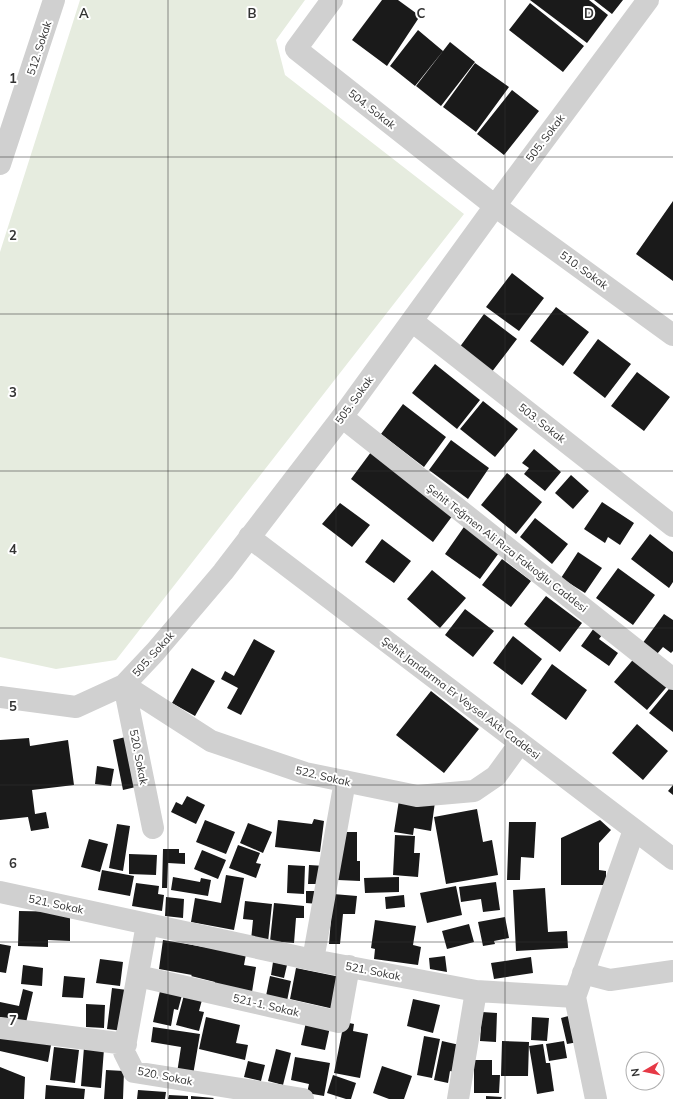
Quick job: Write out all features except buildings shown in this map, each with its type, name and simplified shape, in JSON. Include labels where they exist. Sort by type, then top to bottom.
[{"type":"street","name":"512. Sokak","points":[[0,164],[54,0]]},
{"type":"street","name":"504. Sokak","points":[[332,0],[296,49],[495,206]]},
{"type":"street","name":"505. Sokak","points":[[0,698],[76,707],[124,685],[155,652],[223,572],[342,417],[495,206],[648,0]]},
{"type":"street","name":"510. Sokak","points":[[495,206],[673,335]]},
{"type":"street","name":"503. Sokak","points":[[412,321],[673,526]]},
{"type":"street","name":"Şehit Teğmen Ali Rıza Fakıoğlu Caddesi","points":[[342,417],[673,679]]},
{"type":"street","name":"Şehit Jandarma Er Veysel Aktı Caddesi","points":[[250,537],[673,859]]},
{"type":"street","name":"522. Sokak","points":[[124,685],[211,741],[305,773],[417,796],[474,791],[496,776],[520,743]]},
{"type":"street","name":"520. Sokak","points":[[124,685],[153,828]]},
{"type":"street","points":[[313,960],[344,781]]},
{"type":"street","points":[[596,1099],[575,997],[634,830]]},
{"type":"street","name":"521. Sokak","points":[[0,892],[313,960],[476,990],[575,997]]},
{"type":"street","points":[[0,1028],[126,1044],[147,924]]},
{"type":"street","name":"521-1. Sokak","points":[[138,976],[339,1022],[348,966]]},
{"type":"street","points":[[583,973],[610,980],[673,971]]},
{"type":"street","points":[[458,1099],[476,990]]},
{"type":"street","name":"520. Sokak","points":[[126,1044],[124,1052],[134,1072],[303,1099]]},
{"type":"shaded area","points":[[80,0],[305,0],[276,40],[285,75],[464,214],[116,660],[56,669],[0,657],[0,252]]}]
